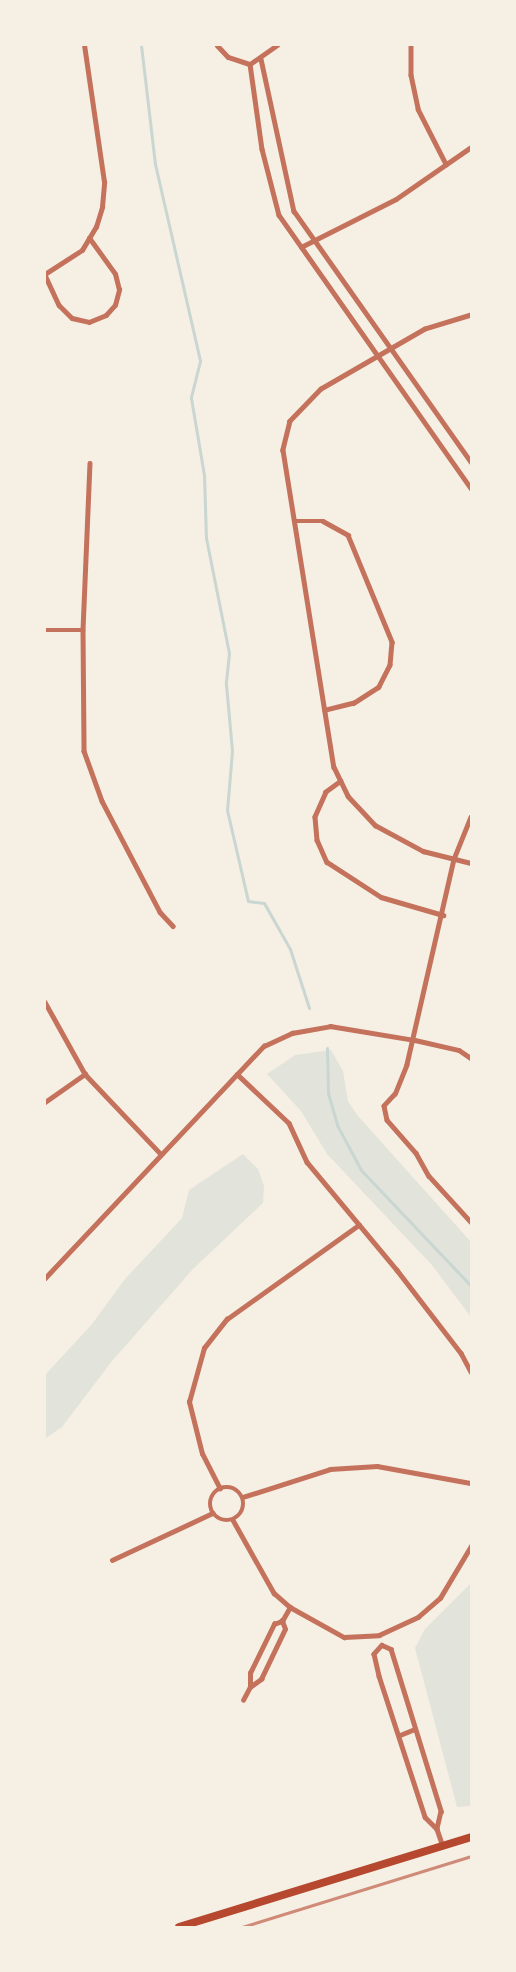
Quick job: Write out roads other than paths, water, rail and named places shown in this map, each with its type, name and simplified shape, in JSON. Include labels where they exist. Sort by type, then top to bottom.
[{"type":"main road","points":[[179,1927],[471,1837]]},
{"type":"street","points":[[84,45],[104,182],[102,207],[82,250],[45,274],[59,305],[72,318],[89,321],[106,315],[115,305],[119,290],[115,274],[89,238]]},
{"type":"street","points":[[217,45],[228,57],[250,64],[261,59],[277,45]]},
{"type":"street","points":[[411,45],[411,75],[418,109],[446,164]]},
{"type":"street","points":[[261,59],[294,211],[471,462]]},
{"type":"street","points":[[250,64],[273,196],[279,215],[471,488]]},
{"type":"street","points":[[301,247],[396,199],[471,147]]},
{"type":"street","points":[[471,315],[425,329],[321,389],[290,421],[283,450],[334,767],[360,811],[375,825],[423,851],[471,862]]},
{"type":"street","points":[[90,463],[83,630],[82,726],[87,760],[118,832],[160,912],[173,926]]},
{"type":"street","points":[[295,521],[323,521],[348,535],[392,642],[390,665],[379,687],[354,703],[325,710]]},
{"type":"street","points":[[45,630],[83,630]]},
{"type":"street","points":[[341,781],[326,792],[315,817],[317,840],[327,862],[381,897],[443,915]]},
{"type":"street","points":[[471,817],[453,859],[415,1040],[403,1080],[384,1106],[387,1120],[416,1153],[429,1176],[471,1222]]},
{"type":"street","points":[[45,1002],[85,1074],[160,1153]]},
{"type":"street","points":[[45,1278],[160,1153],[264,1046],[302,1031],[330,1026],[415,1040],[459,1050],[471,1058]]},
{"type":"street","points":[[45,1102],[85,1074]]},
{"type":"street","points":[[237,1074],[289,1123],[306,1162],[461,1353],[471,1372]]},
{"type":"street","points":[[220,1489],[202,1454],[189,1402],[204,1348],[227,1319],[359,1225]]},
{"type":"street","points":[[243,1497],[330,1469],[377,1466],[471,1483]]},
{"type":"street","points":[[220,1489],[236,1489],[243,1497],[242,1513],[233,1520],[222,1520],[213,1513],[210,1502],[220,1489]]},
{"type":"street","points":[[112,1560],[213,1513]]},
{"type":"street","points":[[233,1520],[274,1593],[290,1607],[344,1637],[379,1635],[418,1617],[440,1598],[471,1546]]},
{"type":"street","points":[[243,1700],[250,1686],[250,1673],[274,1624],[282,1621],[290,1607]]},
{"type":"street","points":[[250,1686],[261,1679],[285,1629],[282,1621]]},
{"type":"street","points":[[379,1635],[382,1645],[391,1649],[441,1811],[437,1829]]},
{"type":"street","points":[[382,1645],[374,1654],[425,1817],[437,1829],[443,1846]]},
{"type":"street","points":[[400,1735],[415,1729]]},
{"type":"waterway","points":[[141,45],[155,164],[200,361],[191,398],[204,475],[206,538],[229,653],[226,684],[232,751],[227,810],[248,901],[264,903],[290,949],[309,1008]]},
{"type":"waterway","points":[[327,1048],[328,1093],[337,1125],[361,1170],[471,1286]]},
{"type":"railway","points":[[242,1927],[471,1856]]}]
